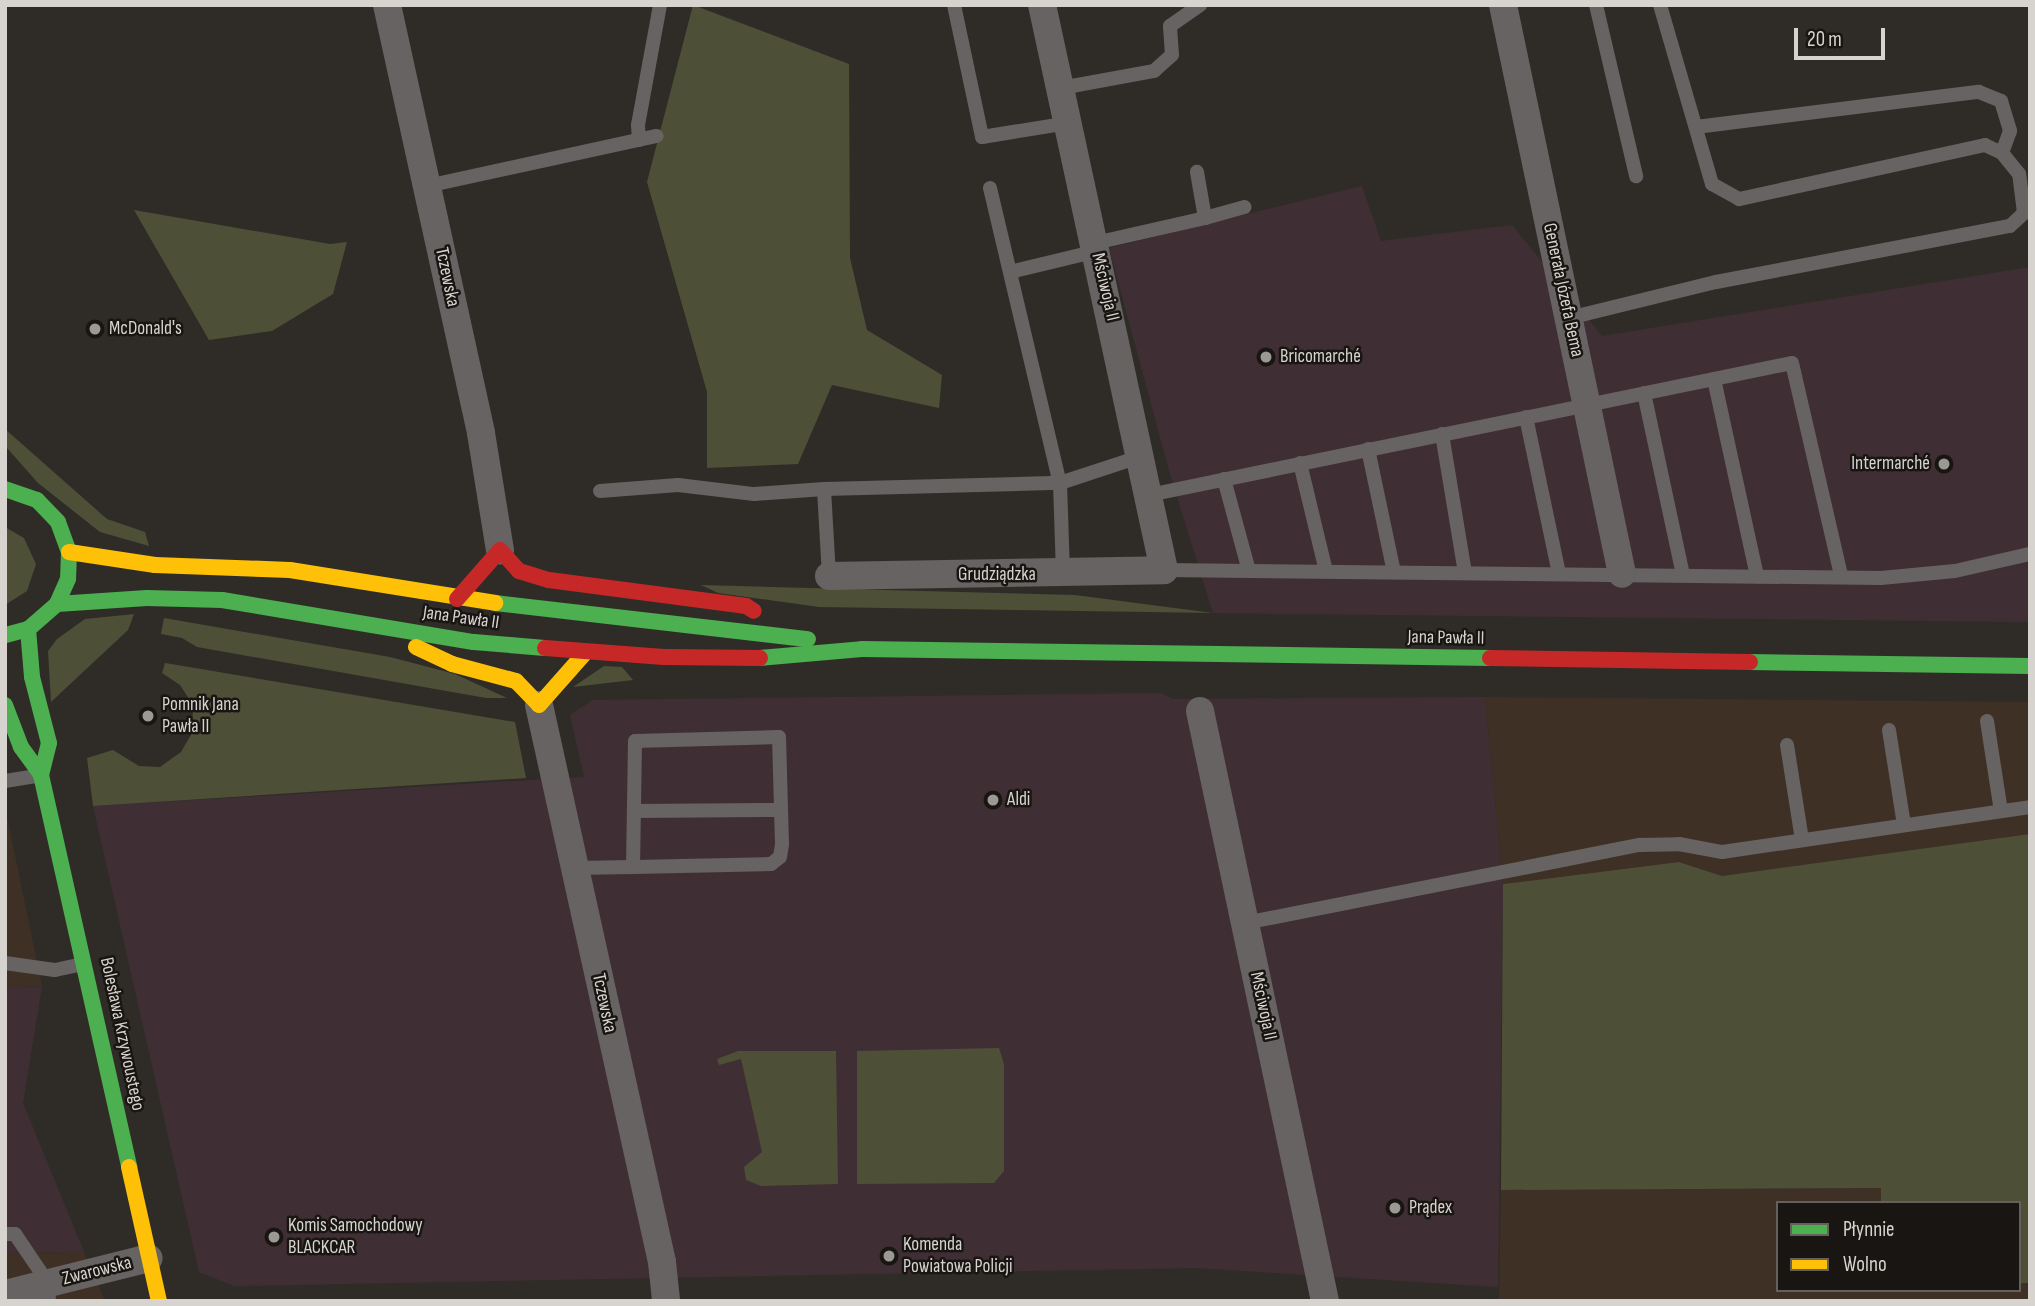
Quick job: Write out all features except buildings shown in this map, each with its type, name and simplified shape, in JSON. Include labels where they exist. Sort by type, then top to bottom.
[{"type":"main road","points":[[5,635],[28,629],[57,604],[68,579],[69,552],[58,522],[37,500],[6,487]]},
{"type":"main road","points":[[457,599],[500,550],[519,571],[549,580],[746,606],[802,638]]},
{"type":"main road","name":"Jana Pawła II","points":[[69,552],[155,565],[290,570],[457,599],[802,638],[862,649]]},
{"type":"main road","name":"Jana Pawła II","points":[[57,604],[147,598],[222,600],[373,626],[586,653],[743,659],[862,649],[2030,666]]},
{"type":"main road","points":[[373,626],[452,664],[516,681],[539,705],[586,653]]},
{"type":"main road","name":"Bolesława Krzywoustego","points":[[28,629],[32,677],[49,743],[41,775]]},
{"type":"main road","name":"Bolesława Krzywoustego","points":[[5,705],[21,747],[41,775],[86,963],[159,1301]]},
{"type":"street","name":"Tczewska","points":[[387,5],[481,433],[500,550]]},
{"type":"street","name":"Mściwoja II","points":[[1042,5],[1142,456],[1164,570]]},
{"type":"street","name":"Generała Józefa Bema","points":[[1503,5],[1589,404],[1622,575]]},
{"type":"street","name":"Grudziądzka","points":[[829,576],[1063,574],[1164,570]]},
{"type":"street","name":"Tczewska","points":[[539,705],[662,1262],[666,1301]]},
{"type":"street","name":"Mściwoja II","points":[[1200,711],[1325,1301]]},
{"type":"street","name":"Zwarowska","points":[[5,1294],[48,1292],[149,1258]]},
{"type":"lane","points":[[639,140],[638,125],[660,5]]},
{"type":"lane","points":[[954,5],[982,137],[1068,123]]},
{"type":"lane","points":[[1061,88],[1154,71],[1172,55],[1170,26],[1200,5]]},
{"type":"lane","points":[[1596,5],[1636,176]]},
{"type":"lane","points":[[1569,318],[1716,282],[2010,226],[2024,213],[2025,194],[2019,174],[2002,153],[1985,145],[1739,199],[1712,184],[1660,5]]},
{"type":"lane","points":[[1696,127],[1979,92],[2001,102],[2010,131],[2002,153]]},
{"type":"lane","points":[[427,186],[657,136]]},
{"type":"lane","points":[[1197,172],[1205,218]]},
{"type":"lane","points":[[990,188],[1060,483],[1063,574]]},
{"type":"lane","points":[[1010,272],[1245,207]]},
{"type":"lane","points":[[1149,495],[1792,363],[1841,576]]},
{"type":"lane","points":[[1714,379],[1757,576]]},
{"type":"lane","points":[[1644,393],[1683,575]]},
{"type":"lane","points":[[1526,417],[1559,574]]},
{"type":"lane","points":[[1442,434],[1465,573]]},
{"type":"lane","points":[[1368,449],[1394,572]]},
{"type":"lane","points":[[600,491],[678,485],[754,494],[824,489],[1060,483],[1142,456]]},
{"type":"lane","points":[[1300,463],[1326,571]]},
{"type":"lane","points":[[1224,479],[1249,571]]},
{"type":"lane","points":[[824,489],[829,576]]},
{"type":"lane","points":[[1164,570],[1881,578],[1955,571],[2030,554]]},
{"type":"lane","points":[[1987,721],[2001,811]]},
{"type":"lane","points":[[1889,730],[1904,825]]},
{"type":"lane","points":[[574,868],[633,867],[771,864],[779,857],[779,737],[635,741],[633,867]]},
{"type":"lane","points":[[1787,745],[1802,840]]},
{"type":"lane","points":[[5,781],[41,775]]},
{"type":"lane","points":[[1245,923],[1640,845],[1679,844],[1722,852],[2030,807]]},
{"type":"lane","points":[[634,811],[781,810]]},
{"type":"lane","points":[[5,963],[55,970],[86,963]]},
{"type":"lane","points":[[5,1234],[15,1234],[48,1292]]},
{"type":"shaded area","points":[[1362,186],[1381,241],[1512,225],[1602,336],[2030,267],[2030,622],[1213,613],[1170,474],[1109,248]]},
{"type":"shaded area","points":[[1161,693],[1173,699],[1485,697],[1503,884],[1498,1287],[1196,1268],[234,1286],[199,1272],[93,806],[584,777],[570,715],[593,700]]},
{"type":"shaded area","points":[[1485,697],[2030,702],[2030,834],[1722,876],[1679,862],[1503,884]]},
{"type":"shaded area","points":[[5,807],[42,986],[5,988]]},
{"type":"shaded area","points":[[42,986],[23,1103],[84,1252],[5,1253],[5,988]]},
{"type":"shaded area","points":[[1881,1188],[1881,1201],[1776,1201],[1776,1292],[2021,1292],[2021,1283],[2030,1283],[2030,1301],[1499,1301],[1501,1190]]},
{"type":"shaded area","points":[[84,1252],[105,1301],[5,1301],[5,1253]]},
{"type":"green space","points":[[693,5],[849,64],[850,258],[867,330],[942,375],[939,408],[832,385],[798,464],[707,468],[707,392],[647,182]]},
{"type":"green space","points":[[134,210],[330,244],[347,242],[333,294],[272,331],[209,340]]},
{"type":"green space","points":[[5,429],[107,519],[145,532],[149,546],[100,532],[38,483],[7,448]]},
{"type":"green space","points":[[5,527],[24,538],[36,564],[27,591],[5,605]]},
{"type":"green space","points":[[701,585],[1075,595],[1213,613],[819,607],[718,593]]},
{"type":"green space","points":[[134,614],[128,630],[51,702],[48,651],[57,639],[85,619]]},
{"type":"green space","points":[[164,618],[390,657],[455,674],[507,698],[486,698],[197,647],[182,638],[161,634]]},
{"type":"green space","points":[[165,663],[515,722],[526,778],[93,806],[87,758],[113,750],[139,766],[160,767],[181,752],[192,733],[193,705],[180,685],[162,673]]},
{"type":"green space","points":[[604,666],[622,667],[633,680],[573,687]]},
{"type":"green space","points":[[2030,834],[2030,1283],[2021,1283],[2021,1201],[1881,1201],[1881,1188],[1501,1190],[1503,884],[1679,862],[1722,876]]},
{"type":"green space","points":[[999,1048],[1004,1064],[1004,1171],[994,1183],[857,1184],[857,1051]]},
{"type":"green space","points":[[738,1051],[836,1051],[838,1184],[761,1186],[746,1180],[744,1167],[762,1152],[741,1059],[719,1065],[717,1059]]},
{"type":"traffic: fast","points":[[5,489],[37,500],[58,522],[69,552],[68,579],[57,604],[28,629],[5,635]]},
{"type":"traffic: fast","points":[[57,604],[147,598],[222,600],[474,642],[545,648]]},
{"type":"traffic: fast","points":[[495,603],[808,639]]},
{"type":"traffic: fast","points":[[28,629],[32,677],[49,743],[41,775]]},
{"type":"traffic: fast","points":[[760,658],[862,649],[1490,658]]},
{"type":"traffic: fast","points":[[1750,662],[2030,666]]},
{"type":"traffic: fast","points":[[5,705],[21,747],[41,775],[129,1167]]},
{"type":"traffic: slow","points":[[69,552],[155,565],[290,570],[495,603]]},
{"type":"traffic: slow","points":[[416,647],[452,664],[516,681],[539,705],[585,653]]},
{"type":"traffic: slow","points":[[129,1167],[159,1301]]},
{"type":"traffic: jam","points":[[457,599],[500,550],[519,571],[549,580],[746,606],[754,611]]},
{"type":"traffic: jam","points":[[545,648],[664,657],[760,658]]},
{"type":"traffic: jam","points":[[1490,658],[1750,662]]},
{"type":"place","name":"McDonald's","points":[[95,329]]},
{"type":"place","name":"Bricomarché","points":[[1266,357]]},
{"type":"place","name":"Intermarché","points":[[1944,464]]},
{"type":"place","name":"Pomnik Jana Pawła II","points":[[148,716]]},
{"type":"place","name":"Aldi","points":[[993,800]]},
{"type":"place","name":"Prądex","points":[[1395,1208]]},
{"type":"place","name":"Komis Samochodowy BLACKCAR","points":[[274,1237]]},
{"type":"place","name":"Komenda Powiatowa Policji","points":[[889,1256]]}]
